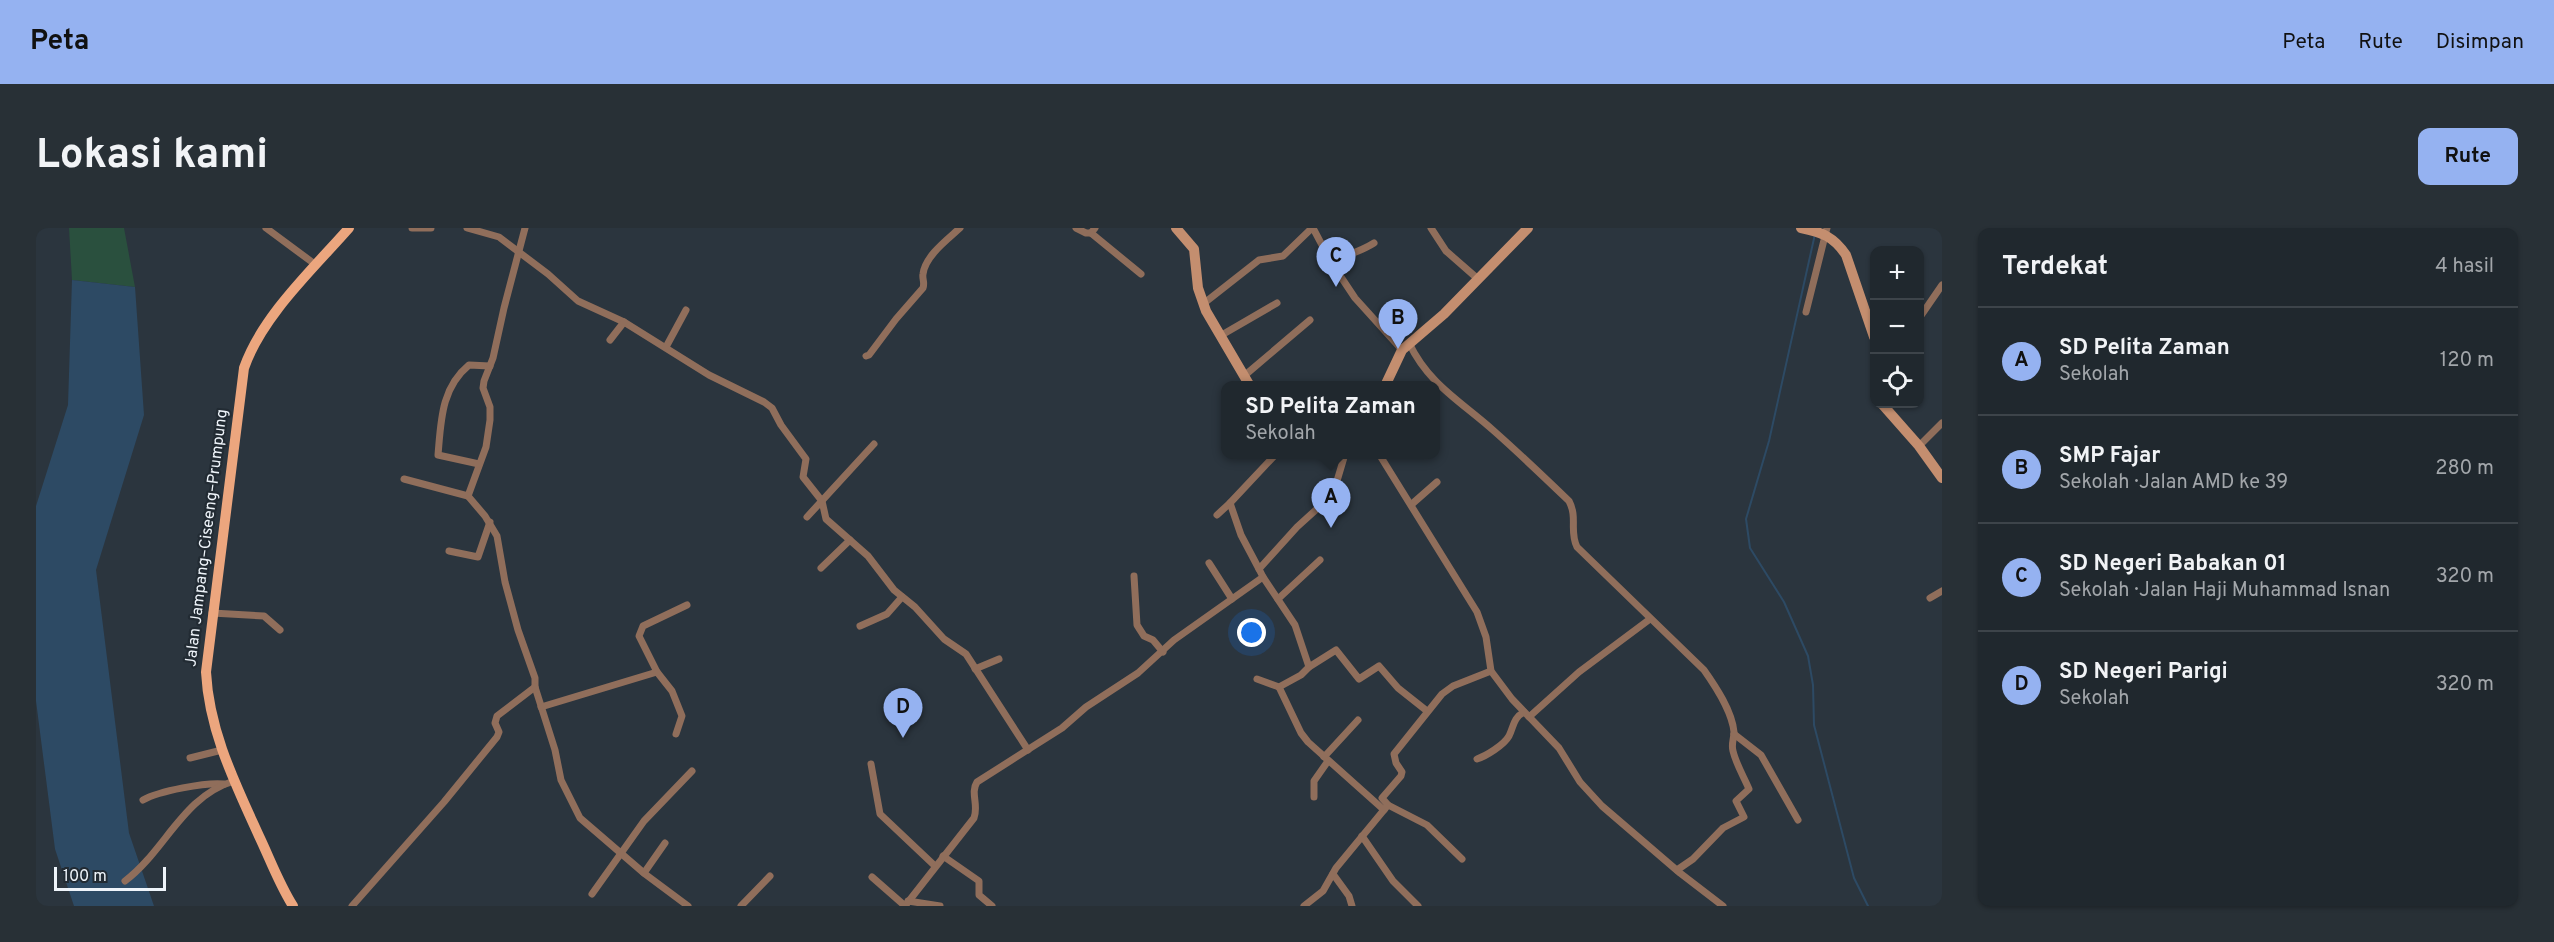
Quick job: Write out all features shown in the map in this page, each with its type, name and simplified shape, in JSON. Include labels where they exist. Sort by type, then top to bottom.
[{"type":"main road","name":"Jalan Jampang–Ciseeng–Prumpung","points":[[293,906],[229,783],[222,750],[212,724],[206,672],[244,368],[256,341],[284,302],[349,228]]},
{"type":"street","points":[[266,228],[316,265]]},
{"type":"street","points":[[412,228],[431,228]]},
{"type":"street","points":[[467,228],[490,233],[518,250],[578,301],[624,322],[709,375],[772,408],[781,425],[806,459],[803,477],[822,501],[826,519],[872,560],[887,582],[944,639],[962,651],[1028,750]]},
{"type":"street","points":[[468,496],[486,447],[490,420],[490,406],[483,388],[525,228]]},
{"type":"street","points":[[866,356],[923,288],[923,274],[938,249],[960,228]]},
{"type":"street","points":[[1076,228],[1086,233],[1093,230],[1141,274]]},
{"type":"street","points":[[1176,228],[1194,249],[1198,288],[1203,304],[1247,381]]},
{"type":"street","points":[[1203,304],[1259,260],[1283,256],[1312,228],[1331,262],[1360,305],[1415,356],[1435,381]]},
{"type":"street","points":[[1431,228],[1446,251],[1478,279]]},
{"type":"street","points":[[1388,381],[1405,346],[1444,314],[1528,228]]},
{"type":"street","points":[[1804,228],[1826,231],[1846,255],[1870,323]]},
{"type":"street","points":[[1806,312],[1826,231]]},
{"type":"street","points":[[1331,262],[1344,255],[1360,252],[1374,243]]},
{"type":"street","points":[[1924,311],[1942,285]]},
{"type":"street","points":[[1220,336],[1277,303]]},
{"type":"street","points":[[666,347],[686,310]]},
{"type":"street","points":[[1244,376],[1310,320]]},
{"type":"street","points":[[610,340],[624,322]]},
{"type":"street","points":[[479,464],[438,455],[441,423],[444,401],[451,385],[462,370],[469,365],[490,366]]},
{"type":"street","points":[[1440,387],[1492,429],[1569,501],[1574,511],[1573,540],[1577,547],[1704,670],[1724,704],[1734,734],[1732,751],[1749,789],[1736,801],[1744,817],[1723,828],[1693,859],[1677,870]]},
{"type":"street","points":[[1886,408],[1919,446],[1942,478]]},
{"type":"street","points":[[1919,446],[1942,423]]},
{"type":"street","points":[[807,517],[874,444]]},
{"type":"street","points":[[1217,515],[1271,459]]},
{"type":"street","points":[[1259,569],[1297,527],[1329,498],[1334,491],[1344,459]]},
{"type":"street","points":[[1382,459],[1478,612],[1486,637],[1491,671],[1503,690],[1559,748],[1575,776],[1594,799],[1722,906]]},
{"type":"street","points":[[404,478],[468,496],[490,522],[497,536],[505,582],[518,630],[535,678],[535,687],[555,750],[561,780],[576,812],[621,854],[688,906]]},
{"type":"street","points":[[1412,504],[1437,482]]},
{"type":"street","points":[[1230,502],[1241,535],[1263,577],[1298,632],[1309,667]]},
{"type":"street","points":[[448,551],[478,557],[490,522]]},
{"type":"street","points":[[821,568],[850,540]]},
{"type":"street","points":[[1278,599],[1320,560]]},
{"type":"street","points":[[1209,563],[1233,600]]},
{"type":"street","points":[[1134,576],[1137,625],[1144,636],[1152,638],[1162,652]]},
{"type":"street","points":[[872,877],[905,906],[934,866],[974,818],[977,807],[974,789],[977,782],[1062,728],[1086,707],[1138,674],[1174,640],[1263,577]]},
{"type":"street","points":[[1930,598],[1942,591]]},
{"type":"street","points":[[860,626],[887,614],[902,597]]},
{"type":"street","points":[[676,734],[682,716],[672,691],[657,672],[639,636],[639,631],[643,626],[687,605]]},
{"type":"street","points":[[212,613],[264,616],[280,630]]},
{"type":"street","points":[[1477,759],[1508,738],[1514,721],[1527,715],[1579,672],[1650,619]]},
{"type":"street","points":[[1279,687],[1301,675],[1309,667],[1336,650],[1359,680],[1379,666],[1398,688],[1427,711]]},
{"type":"street","points":[[975,669],[999,659]]},
{"type":"street","points":[[1386,807],[1382,798],[1402,772],[1396,764],[1394,754],[1427,711],[1442,694],[1454,686],[1491,671]]},
{"type":"street","points":[[541,707],[657,672]]},
{"type":"street","points":[[1257,679],[1279,687],[1301,733],[1326,759],[1386,807],[1428,825],[1462,859]]},
{"type":"street","points":[[352,906],[444,802],[497,737],[499,732],[495,723],[499,714],[535,687]]},
{"type":"street","points":[[1314,797],[1314,781],[1326,759],[1358,720]]},
{"type":"street","points":[[1734,734],[1761,755],[1798,820]]},
{"type":"street","points":[[189,758],[222,750]]},
{"type":"street","points":[[871,764],[880,814],[934,866]]},
{"type":"street","points":[[592,894],[647,818],[692,771]]},
{"type":"street","points":[[144,800],[160,793],[207,784],[229,783]]},
{"type":"street","points":[[125,880],[145,865],[193,805],[229,783]]},
{"type":"street","points":[[1304,906],[1323,891],[1333,874],[1386,807]]},
{"type":"street","points":[[1362,836],[1393,880],[1419,906]]},
{"type":"street","points":[[644,873],[665,843]]},
{"type":"street","points":[[943,856],[979,881],[980,895],[992,906]]},
{"type":"street","points":[[1333,874],[1349,896],[1352,906]]},
{"type":"street","points":[[741,906],[770,876]]},
{"type":"street","points":[[908,901],[939,906]]},
{"type":"green space","points":[[69,228],[124,228],[135,287],[72,280]]},
{"type":"water","points":[[72,280],[135,287],[144,415],[96,570],[129,833],[154,906],[74,906],[55,849],[36,701],[36,506],[68,405]]},
{"type":"waterway","points":[[1815,234],[1769,441],[1746,519],[1750,548],[1784,602],[1808,656],[1813,685],[1814,725],[1854,878],[1868,906]]},
{"type":"place","name":"SD Negeri Babakan 01","points":[[1336,287]]},
{"type":"place","name":"SMP Fajar","points":[[1398,349]]},
{"type":"place","name":"SD Pelita Zaman","points":[[1331,528]]},
{"type":"place","name":"SD Negeri Parigi","points":[[903,738]]}]
